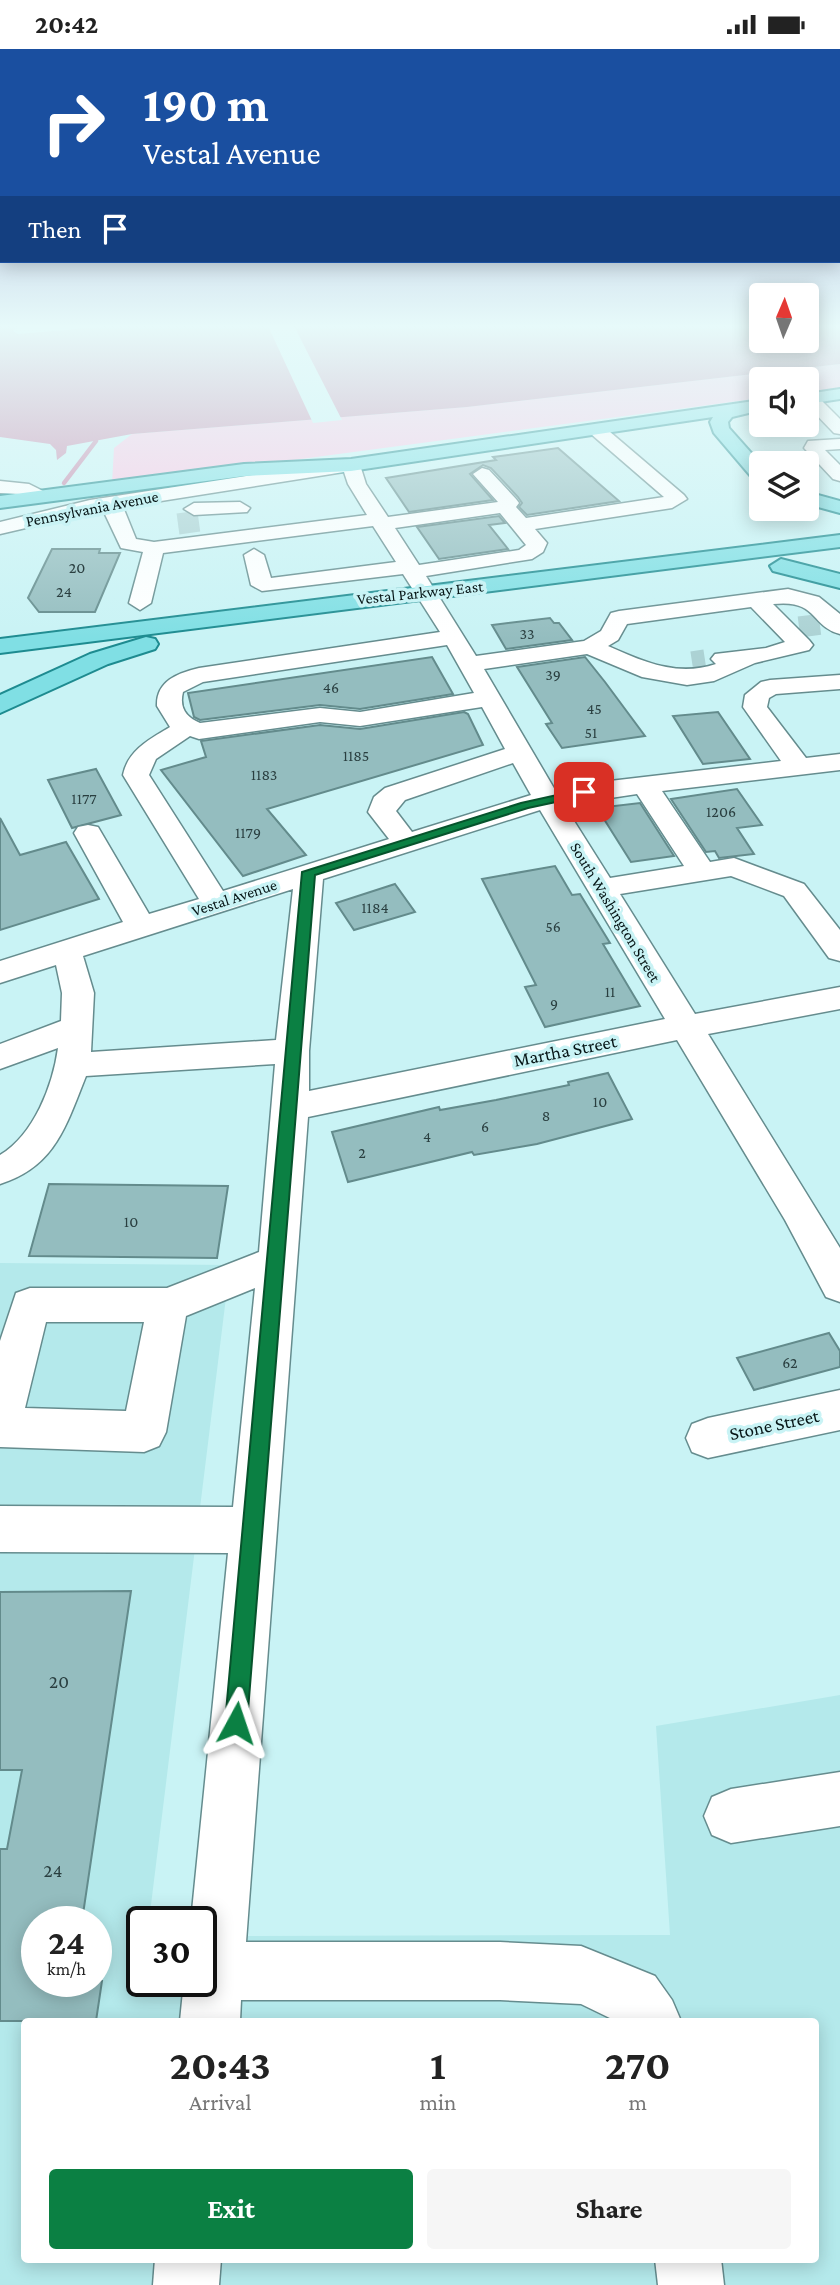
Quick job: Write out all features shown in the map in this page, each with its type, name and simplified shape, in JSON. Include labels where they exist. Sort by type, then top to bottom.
[{"type":"main road","points":[[0,502],[252,469],[351,465],[588,430]]},
{"type":"main road","points":[[712,430],[723,435]]},
{"type":"main road","points":[[721,430],[749,463]]},
{"type":"main road","points":[[819,501],[840,507]]},
{"type":"main road","name":"Vestal Parkway East","points":[[0,663],[840,541]]},
{"type":"main road","name":"Vestal Parkway East","points":[[0,646],[840,559]]},
{"type":"main road","points":[[781,566],[840,582]]},
{"type":"main road","points":[[0,705],[99,659],[150,643]]},
{"type":"street","points":[[521,525],[677,499],[599,430]]},
{"type":"street","points":[[840,444],[814,445],[813,448],[840,475]]},
{"type":"street","points":[[115,513],[235,502],[351,465]]},
{"type":"street","name":"South Washington Street","points":[[351,465],[357,484],[454,637],[548,801],[798,1209],[840,1285]]},
{"type":"street","points":[[152,557],[299,530],[505,507],[509,503],[482,474]]},
{"type":"street","points":[[0,487],[22,488],[43,496]]},
{"type":"street","points":[[197,515],[214,519],[235,502]]},
{"type":"street","points":[[505,507],[537,543]]},
{"type":"street","points":[[115,513],[160,517]]},
{"type":"street","points":[[115,513],[128,544],[152,557],[254,555],[276,552],[299,530]]},
{"type":"street","name":"Pennsylvania Avenue","points":[[0,528],[115,513]]},
{"type":"street","points":[[537,543],[646,526]]},
{"type":"street","points":[[254,555],[262,585],[525,555],[536,548],[537,543]]},
{"type":"street","points":[[140,603],[152,557]]},
{"type":"street","points":[[469,664],[590,647],[610,635],[620,618],[806,622]]},
{"type":"street","points":[[590,647],[671,679],[724,672],[758,656],[806,622]]},
{"type":"street","points":[[184,729],[177,721],[170,702],[171,692],[182,681],[199,674],[454,637]]},
{"type":"street","points":[[638,668],[758,656]]},
{"type":"street","points":[[758,656],[770,687]]},
{"type":"street","points":[[799,767],[755,707],[760,690],[840,682]]},
{"type":"street","points":[[217,904],[136,775],[136,765],[147,753],[184,729],[199,731],[320,715],[360,719],[490,698]]},
{"type":"street","points":[[407,843],[382,812],[384,803],[395,794],[522,752]]},
{"type":"street","name":"Vestal Avenue","points":[[0,972],[217,904],[309,872],[584,792],[840,762]]},
{"type":"street","points":[[645,785],[702,872]]},
{"type":"street","points":[[88,833],[141,927]]},
{"type":"street","points":[[601,888],[734,867],[794,890],[840,951]]},
{"type":"street","points":[[217,1939],[291,1108],[292,1051],[309,872]]},
{"type":"street","points":[[0,1170],[25,1158],[42,1138],[73,1065],[77,1028],[76,972],[66,952]]},
{"type":"street","name":"Martha Street","points":[[291,1108],[840,997]]},
{"type":"street","points":[[0,1057],[77,1028]]},
{"type":"street","points":[[73,1065],[292,1051]]},
{"type":"street","points":[[0,1420],[30,1305],[168,1304],[277,1262]]},
{"type":"street","points":[[0,1427],[144,1431],[168,1304]]},
{"type":"street","name":"Stone Street","points":[[708,1438],[840,1410]]},
{"type":"street","points":[[0,1529],[253,1530]]},
{"type":"street","points":[[731,1816],[840,1799]]},
{"type":"street","points":[[217,1996],[500,1971],[581,1975],[634,1997],[650,2018]]},
{"type":"street","points":[[186,2285],[188,2263]]},
{"type":"street","points":[[688,2263],[691,2285]]},
{"type":"shaded area","points":[[0,430],[177,430],[132,434],[67,446],[66,453],[57,460],[56,450],[50,444],[0,437]]},
{"type":"shaded area","points":[[177,430],[517,430],[112,484],[114,448],[132,434]]},
{"type":"shaded area","points":[[0,1263],[230,1265],[151,1906],[126,1906],[126,1997],[217,1997],[217,1936],[670,1935],[656,1726],[840,1695],[840,2285],[0,2285]]},
{"type":"building","points":[[558,448],[619,501],[527,515],[519,507],[522,503],[518,497],[491,468],[483,465],[470,474],[493,500],[409,512],[386,478],[496,460],[493,457]]},
{"type":"building","points":[[499,516],[505,523],[489,525],[508,549],[439,559],[417,527]]},
{"type":"building","points":[[52,549],[100,549],[99,553],[120,553],[95,612],[39,612],[28,598]]},
{"type":"building","points":[[550,618],[554,623],[559,623],[572,640],[506,649],[492,625]]},
{"type":"building","points":[[432,657],[453,694],[360,709],[320,705],[200,720],[194,717],[188,693]]},
{"type":"building","points":[[585,657],[645,736],[562,748],[546,724],[552,723],[517,667]]},
{"type":"building","points":[[464,712],[468,714],[483,745],[267,809],[306,855],[243,876],[161,770],[206,757],[201,741],[320,725],[360,729]]},
{"type":"building","points":[[718,712],[750,759],[703,764],[673,716]]},
{"type":"building","points":[[96,769],[121,815],[72,828],[48,780]]},
{"type":"building","points":[[737,789],[762,825],[737,828],[754,854],[719,858],[715,851],[706,852],[671,799]]},
{"type":"building","points":[[640,803],[674,856],[631,862],[597,808]]},
{"type":"building","points":[[0,818],[20,855],[66,842],[99,899],[0,930]]},
{"type":"building","points":[[555,866],[572,895],[580,894],[610,943],[603,944],[640,1006],[545,1027],[525,987],[536,985],[482,879]]},
{"type":"building","points":[[395,884],[415,912],[354,930],[336,903]]},
{"type":"building","points":[[608,1073],[632,1119],[537,1144],[474,1155],[472,1152],[348,1182],[332,1132],[439,1107],[440,1110],[569,1085],[568,1082]]},
{"type":"building","points":[[49,1184],[228,1186],[217,1258],[29,1256]]},
{"type":"building","points":[[829,1333],[840,1351],[840,1367],[754,1390],[737,1358]]},
{"type":"building","points":[[131,1591],[84,1906],[21,1906],[21,1997],[100,1997],[96,2018],[21,2018],[21,2021],[0,2021],[0,1849],[7,1849],[22,1770],[0,1770],[0,1592]]},
{"type":"waterway","points":[[64,483],[96,441],[94,430]]},
{"type":"tunnel","points":[[178,524],[200,521]]},
{"type":"tunnel","points":[[799,627],[823,624]]},
{"type":"tunnel","points":[[692,662],[705,660]]},
{"type":"route","points":[[236,1723],[291,1108],[292,1051],[309,872],[525,805],[584,792]]}]
